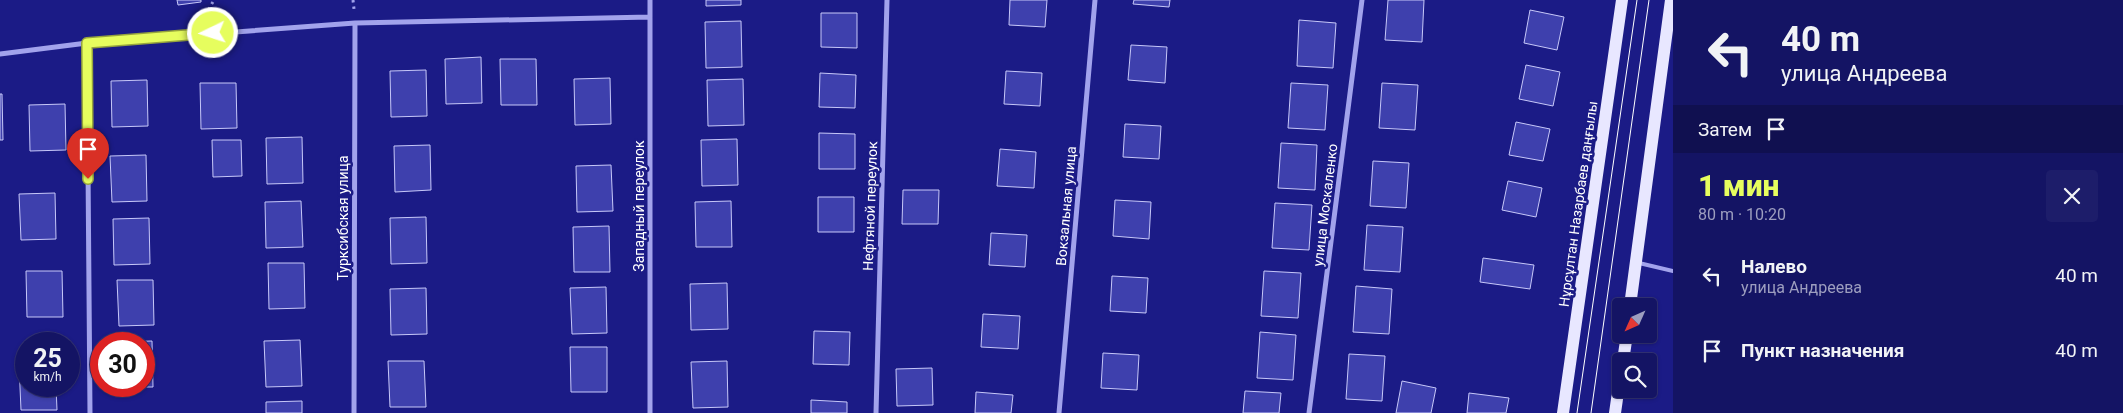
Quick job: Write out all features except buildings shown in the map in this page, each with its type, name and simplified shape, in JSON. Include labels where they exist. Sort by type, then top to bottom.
[{"type":"main road","name":"Нұрсұлтан Назарбаев даңғылы","points":[[1563,413],[1622,0]]},
{"type":"main road","points":[[1631,298],[1671,0]]},
{"type":"main road","points":[[1615,413],[1617,398]]},
{"type":"street","name":"Западный переулок","points":[[650,0],[650,413]]},
{"type":"street","name":"Нефтяной переулок","points":[[876,413],[887,0]]},
{"type":"street","name":"Вокзальная улица","points":[[1059,413],[1095,0]]},
{"type":"street","name":"улица Москаленко","points":[[1309,413],[1362,0]]},
{"type":"street","points":[[0,54],[87,43],[354,23],[650,17]]},
{"type":"street","name":"Турксибская улица","points":[[354,23],[354,413]]},
{"type":"street","points":[[87,43],[90,413]]},
{"type":"lane","points":[[1636,263],[1673,271]]},
{"type":"path","points":[[195,35],[214,0]]},
{"type":"tram line","points":[[1577,413],[1637,0]]},
{"type":"tram line","points":[[1591,413],[1649,0]]},
{"type":"route","points":[[88,179],[87,43],[213,33]]}]
